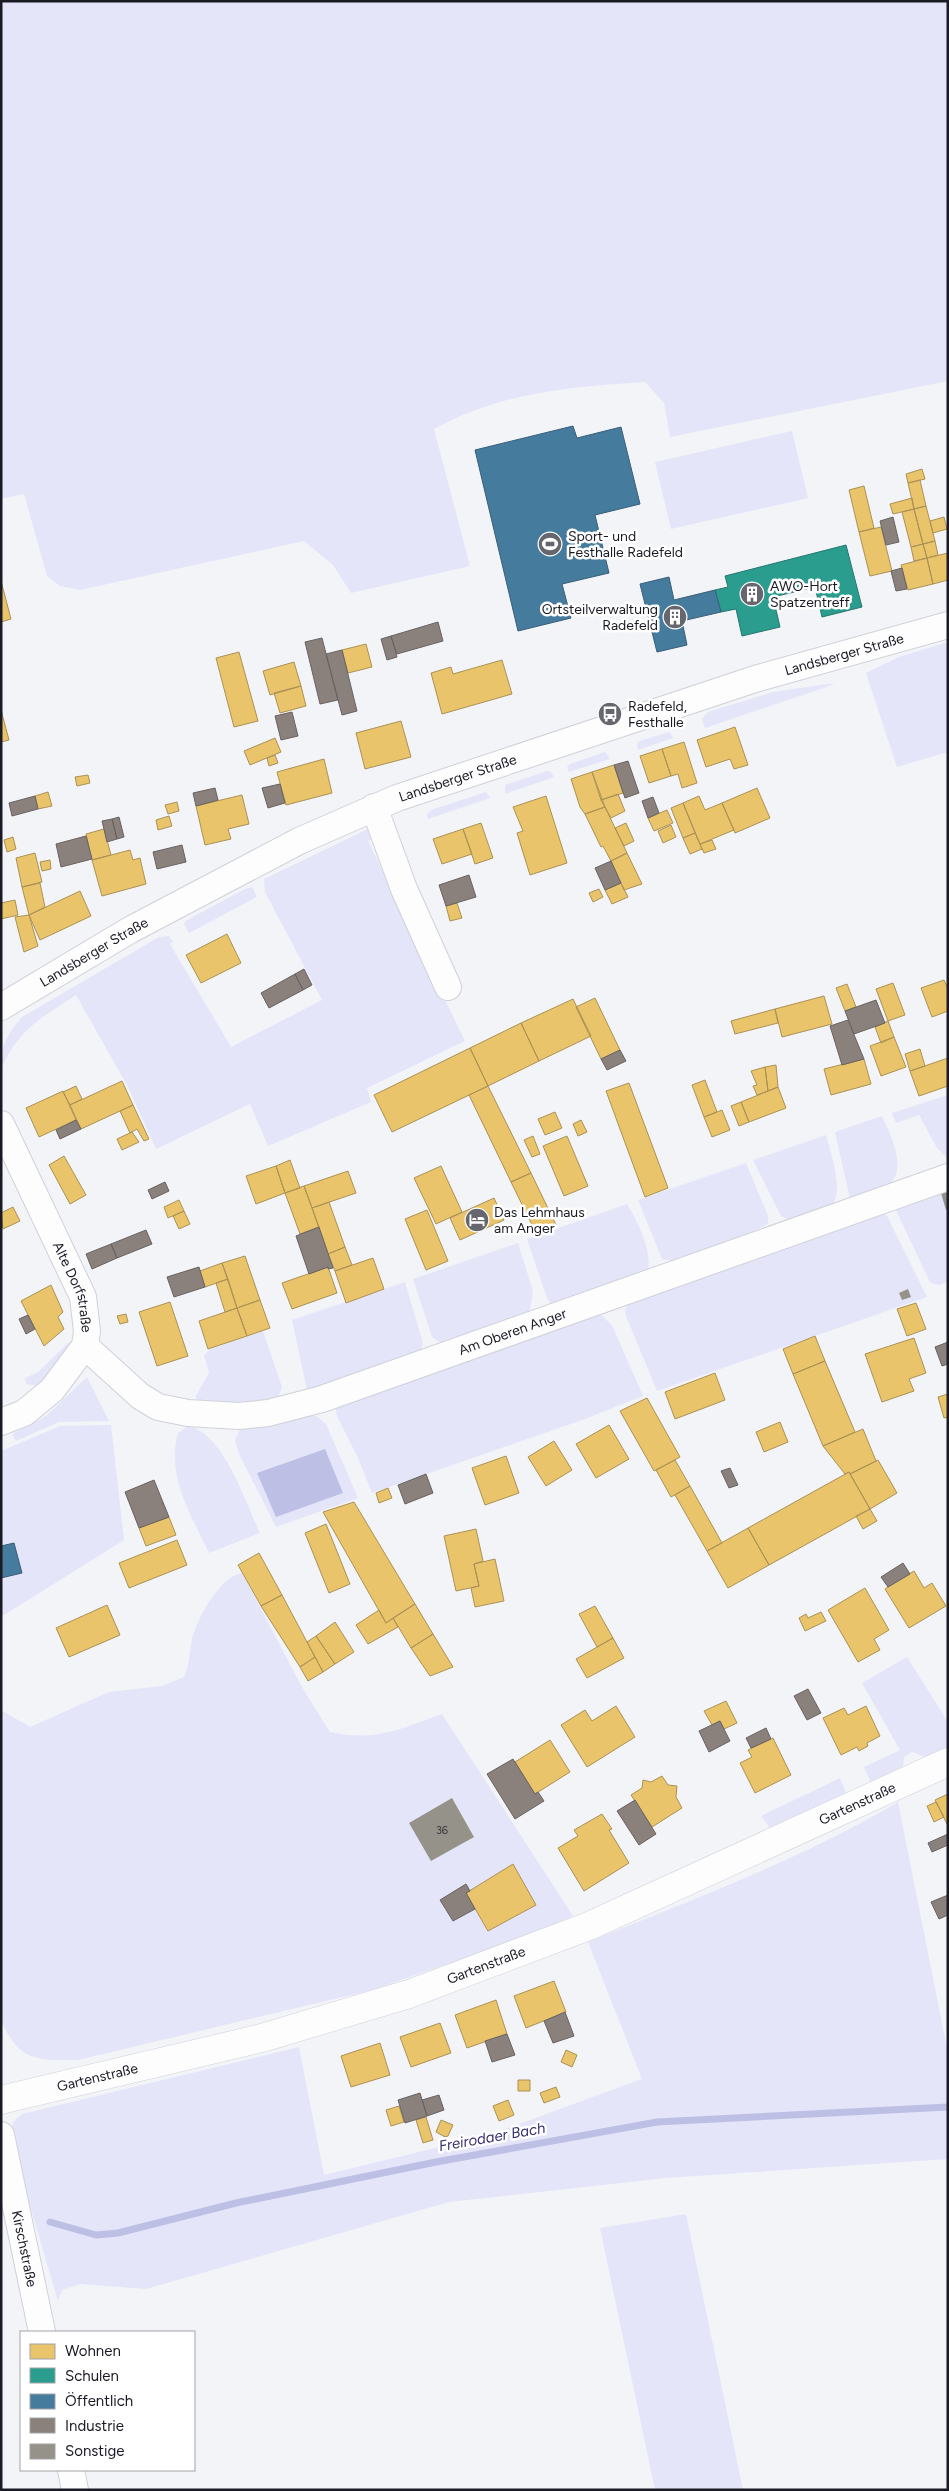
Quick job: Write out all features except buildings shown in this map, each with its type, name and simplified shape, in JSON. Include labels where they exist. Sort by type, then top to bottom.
[{"type":"main road","name":"Gartenstraße","points":[[1,2100],[262,2038],[409,1994],[589,1926],[948,1762]]},
{"type":"street","name":"Landsberger Straße","points":[[1,1007],[130,930],[299,841],[374,808],[505,760],[755,679],[948,625]]},
{"type":"street","points":[[374,808],[404,890],[448,987]]},
{"type":"street","name":"Alte Dorfstraße","points":[[1,1124],[83,1297],[87,1331],[85,1346],[52,1390],[24,1413],[1,1422]]},
{"type":"street","name":"Am Oberen Anger","points":[[85,1346],[140,1396],[158,1407],[214,1415],[268,1413],[322,1399],[948,1176]]},
{"type":"street","name":"Kirschstraße","points":[[1,2135],[42,2331]]},
{"type":"street","points":[[70,2471],[75,2490]]},
{"type":"shaded area","points":[[1,1],[948,1],[948,381],[670,437],[664,403],[645,382],[563,389],[510,399],[459,417],[434,429],[470,566],[351,593],[333,565],[304,541],[80,590],[60,586],[47,576],[24,494],[1,499]]},
{"type":"shaded area","points":[[792,431],[808,498],[671,529],[655,462]]},
{"type":"shaded area","points":[[948,642],[948,752],[897,767],[866,673],[899,657]]},
{"type":"shaded area","points":[[835,684],[705,728],[702,719],[708,712],[773,692]]},
{"type":"shaded area","points":[[669,732],[673,738],[638,750],[637,744],[640,741]]},
{"type":"shaded area","points":[[605,752],[610,759],[569,772],[567,767],[570,764]]},
{"type":"shaded area","points":[[550,771],[554,777],[505,794],[505,785]]},
{"type":"shaded area","points":[[486,792],[490,798],[428,819],[427,814],[431,810]]},
{"type":"shaded area","points":[[370,828],[379,836],[368,841],[465,1041],[367,1088],[371,1102],[268,1146],[250,1104],[156,1149],[128,1087],[76,995],[25,1032],[3,1065],[1,1064],[2,1050],[13,1028],[22,1017],[159,937],[169,936],[173,942],[170,944],[231,1047],[322,1000],[265,892],[264,879]]},
{"type":"shaded area","points":[[252,887],[257,897],[189,933],[184,924],[187,920]]},
{"type":"shaded area","points":[[948,1095],[948,1159],[937,1148],[919,1115],[896,1123],[892,1113]]},
{"type":"shaded area","points":[[882,1116],[896,1151],[897,1170],[894,1179],[880,1191],[850,1199],[835,1132]]},
{"type":"shaded area","points":[[826,1135],[836,1172],[837,1193],[835,1200],[830,1206],[821,1211],[789,1220],[781,1216],[753,1160]]},
{"type":"shaded area","points":[[746,1163],[768,1216],[768,1224],[749,1234],[674,1261],[662,1259],[638,1200]]},
{"type":"shaded area","points":[[948,1183],[948,1282],[939,1285],[931,1283],[929,1280],[894,1206]]},
{"type":"shaded area","points":[[627,1204],[646,1244],[649,1262],[648,1270],[551,1304],[547,1298],[527,1239]]},
{"type":"shaded area","points":[[882,1212],[887,1216],[927,1297],[657,1391],[626,1316],[625,1312],[629,1300]]},
{"type":"shaded area","points":[[518,1243],[533,1291],[530,1310],[521,1318],[444,1345],[432,1337],[413,1279]]},
{"type":"shaded area","points":[[405,1282],[423,1343],[421,1350],[408,1358],[307,1390],[292,1320]]},
{"type":"shaded area","points":[[587,1314],[601,1315],[612,1325],[643,1396],[585,1419],[372,1493],[358,1458],[337,1416],[335,1405]]},
{"type":"shaded area","points":[[263,1331],[282,1387],[275,1400],[271,1403],[255,1406],[197,1401],[196,1396],[209,1373],[204,1355],[211,1349]]},
{"type":"shaded area","points":[[70,1341],[58,1366],[37,1386],[26,1384],[25,1378],[38,1372]]},
{"type":"shaded area","points":[[87,1377],[109,1421],[59,1422],[16,1441],[12,1434],[46,1416]]},
{"type":"shaded area","points":[[308,1414],[318,1417],[326,1424],[358,1498],[276,1527],[239,1454],[235,1440],[239,1431],[249,1426]]},
{"type":"shaded area","points":[[111,1425],[124,1540],[1,1617],[1,1451],[60,1426]]},
{"type":"shaded area","points":[[188,1426],[201,1431],[212,1441],[222,1455],[232,1470],[260,1533],[209,1553],[182,1495],[175,1465],[178,1433]]},
{"type":"shaded area","points":[[242,1573],[303,1689],[330,1732],[361,1736],[375,1735],[400,1729],[442,1714],[573,1916],[534,1934],[372,1990],[78,2060],[41,2059],[23,2052],[8,2035],[1,2021],[1,1710],[30,1727],[109,1692],[162,1686],[184,1677],[192,1639],[204,1610],[226,1582]]},
{"type":"shaded area","points":[[907,1657],[948,1722],[948,1747],[925,1757],[912,1752],[904,1757],[903,1767],[871,1783],[864,1767],[900,1750],[862,1683]]},
{"type":"shaded area","points":[[840,1778],[846,1793],[770,1828],[761,1816]]},
{"type":"shaded area","points":[[898,1802],[948,2053],[948,2159],[666,2178],[449,2202],[146,2289],[80,2284],[62,2290],[58,2301],[28,2199],[12,2130],[13,2122],[22,2114],[299,2047],[324,2175],[489,2135],[642,2079],[588,1942],[746,1878],[824,1842]]},
{"type":"shaded area","points":[[686,2214],[743,2490],[655,2490],[600,2228]]},
{"type":"water","points":[[325,1449],[343,1493],[276,1517],[257,1473]]},
{"type":"waterway","name":"Freirodaer Bach","points":[[50,2222],[96,2235],[118,2233],[236,2203],[436,2162],[657,2122],[948,2107]]},
{"type":"place","name":"Sport- und Festhalle Radefeld","points":[[550,544]]},
{"type":"place","name":"AWO-Hort Spatzentreff","points":[[752,594]]},
{"type":"place","name":"Ortsteilverwaltung Radefeld","points":[[675,617]]},
{"type":"place","name":"Radefeld, Festhalle","points":[[610,714]]},
{"type":"place","name":"Das Lehmhaus am Anger","points":[[477,1220]]}]
